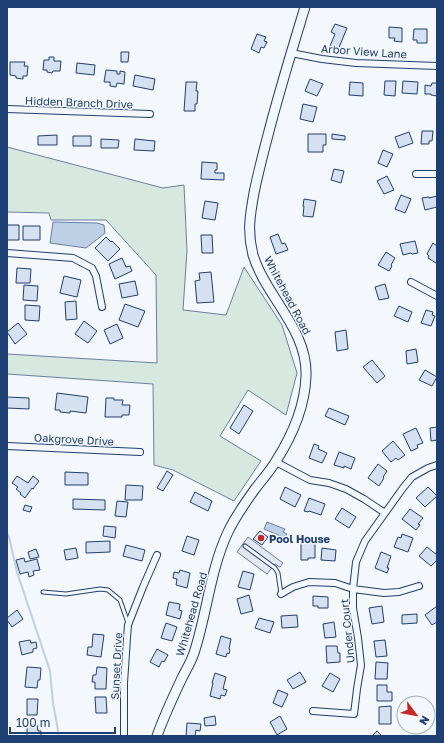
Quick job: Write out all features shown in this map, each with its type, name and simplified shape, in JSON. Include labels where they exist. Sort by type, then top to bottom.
[{"type":"street","name":"Whitehead Road","points":[[157,736],[193,656],[202,627],[220,553],[227,534],[236,516],[276,462],[292,430],[302,404],[306,376],[305,362],[300,342],[259,271],[253,254],[249,234],[250,216],[263,152],[279,92],[305,7]]},
{"type":"street","name":"Arbor View Lane","points":[[291,53],[322,60],[437,66]]},
{"type":"street","name":"Hidden Branch Drive","points":[[7,109],[150,114]]},
{"type":"street","points":[[416,174],[437,174]]},
{"type":"street","points":[[7,254],[72,258],[92,268],[96,276],[102,307]]},
{"type":"street","points":[[411,282],[437,296]]},
{"type":"street","name":"Oakgrove Drive","points":[[7,446],[140,452]]},
{"type":"street","points":[[276,462],[310,480],[346,489],[385,513]]},
{"type":"street","name":"Under Court","points":[[313,711],[354,714],[356,689],[361,665],[353,608],[353,589],[356,562],[365,541],[402,488],[412,477],[437,465]]},
{"type":"street","name":"Sunset Drive","points":[[124,736],[124,683],[128,625],[157,555]]},
{"type":"street","points":[[281,594],[293,587],[309,582],[335,583],[353,589],[384,593],[399,592],[419,586]]},
{"type":"lane","points":[[245,546],[275,568],[278,573],[281,594]]},
{"type":"lane","points":[[43,592],[66,594],[100,589],[108,590],[120,600],[128,625]]},
{"type":"shaded area","points":[[7,147],[163,188],[184,185],[187,251],[183,310],[226,315],[244,267],[282,325],[297,373],[286,415],[248,390],[220,436],[261,461],[234,501],[173,470],[154,465],[153,384],[7,374],[7,354],[157,363],[156,275],[106,220],[51,220],[49,213],[7,212]]},
{"type":"shaded area","points":[[248,537],[283,563],[280,567],[275,564],[267,574],[237,552]]},
{"type":"water","points":[[53,222],[97,223],[104,225],[105,233],[86,248],[50,243]]},
{"type":"water","points":[[267,522],[285,529],[283,532],[287,534],[285,538],[264,529]]},
{"type":"building","points":[[335,24],[347,28],[338,50],[330,46],[335,34],[331,32]]},
{"type":"building","points":[[389,27],[402,28],[402,42],[394,41],[395,38],[389,38]]},
{"type":"building","points":[[414,29],[427,29],[427,43],[417,43],[417,40],[413,40]]},
{"type":"building","points":[[257,34],[266,37],[264,41],[267,42],[264,48],[261,47],[259,53],[251,49]]},
{"type":"building","points":[[121,52],[129,52],[128,62],[121,62]]},
{"type":"building","points":[[49,57],[54,57],[54,61],[61,61],[60,71],[53,71],[52,73],[47,72],[47,70],[43,70],[44,60],[49,60]]},
{"type":"building","points":[[10,62],[25,62],[24,66],[28,66],[27,76],[23,76],[23,79],[10,75]]},
{"type":"building","points":[[77,63],[95,65],[94,75],[76,73]]},
{"type":"building","points":[[106,70],[117,71],[117,74],[120,74],[120,71],[125,72],[124,84],[117,83],[116,87],[110,86],[110,82],[104,82]]},
{"type":"building","points":[[135,75],[155,79],[153,90],[133,86]]},
{"type":"building","points":[[310,79],[323,84],[317,96],[305,91]]},
{"type":"building","points":[[385,81],[396,81],[395,96],[384,95]]},
{"type":"building","points":[[403,81],[418,82],[417,94],[402,93]]},
{"type":"building","points":[[186,82],[197,82],[196,91],[198,91],[195,111],[184,111]]},
{"type":"building","points":[[350,82],[363,83],[363,96],[349,95]]},
{"type":"building","points":[[432,83],[437,83],[437,96],[425,94],[425,85],[431,86]]},
{"type":"building","points":[[303,104],[317,107],[313,122],[300,119]]},
{"type":"building","points":[[422,131],[433,131],[432,141],[429,141],[429,144],[421,144]]},
{"type":"building","points":[[409,132],[413,143],[399,148],[395,137]]},
{"type":"building","points":[[308,134],[326,134],[326,145],[323,145],[323,152],[308,152]]},
{"type":"building","points":[[332,134],[345,136],[345,140],[332,139]]},
{"type":"building","points":[[57,135],[57,145],[38,145],[38,136]]},
{"type":"building","points":[[73,136],[91,136],[91,146],[73,146]]},
{"type":"building","points":[[101,139],[119,140],[118,148],[101,148]]},
{"type":"building","points":[[135,139],[155,141],[154,151],[134,150]]},
{"type":"building","points":[[383,150],[393,154],[387,167],[378,163]]},
{"type":"building","points":[[202,162],[217,163],[217,170],[215,170],[215,173],[224,173],[224,180],[201,179]]},
{"type":"building","points":[[334,169],[344,171],[341,183],[331,180]]},
{"type":"building","points":[[387,176],[394,190],[384,194],[377,181]]},
{"type":"building","points":[[401,195],[411,199],[405,213],[395,209]]},
{"type":"building","points":[[437,196],[437,207],[425,210],[422,198]]},
{"type":"building","points":[[304,199],[316,201],[313,217],[303,216]]},
{"type":"building","points":[[205,201],[218,203],[215,220],[202,218]]},
{"type":"building","points":[[7,225],[19,225],[19,240],[7,240]]},
{"type":"building","points":[[23,226],[40,226],[40,240],[23,240]]},
{"type":"building","points":[[278,234],[282,244],[285,243],[288,250],[276,254],[270,237]]},
{"type":"building","points":[[201,235],[212,235],[213,253],[202,253]]},
{"type":"building","points":[[106,237],[120,249],[108,261],[95,248]]},
{"type":"building","points":[[415,241],[418,253],[403,255],[400,244]]},
{"type":"building","points":[[433,243],[437,246],[436,263],[428,258],[429,256],[427,254]]},
{"type":"building","points":[[386,252],[395,258],[389,271],[378,265]]},
{"type":"building","points":[[122,258],[126,267],[130,266],[132,271],[115,279],[109,264]]},
{"type":"building","points":[[17,268],[31,269],[30,283],[16,283]]},
{"type":"building","points":[[211,272],[214,302],[197,303],[195,281],[200,280],[199,273]]},
{"type":"building","points":[[64,276],[81,280],[77,297],[60,293]]},
{"type":"building","points":[[135,281],[138,295],[122,298],[119,284]]},
{"type":"building","points":[[385,284],[389,298],[379,300],[375,287]]},
{"type":"building","points":[[24,285],[38,286],[37,301],[23,300]]},
{"type":"building","points":[[76,301],[77,319],[66,320],[65,302]]},
{"type":"building","points":[[125,304],[145,311],[138,327],[119,320]]},
{"type":"building","points":[[25,305],[40,306],[39,321],[25,320]]},
{"type":"building","points":[[399,306],[412,312],[408,322],[394,316]]},
{"type":"building","points":[[426,310],[433,312],[432,315],[435,316],[431,326],[421,323]]},
{"type":"building","points":[[84,321],[97,331],[88,343],[75,334]]},
{"type":"building","points":[[18,323],[27,334],[15,344],[7,332]]},
{"type":"building","points":[[117,324],[123,338],[110,344],[104,330]]},
{"type":"building","points":[[346,330],[348,349],[337,351],[335,332]]},
{"type":"building","points":[[416,349],[418,362],[407,364],[406,351]]},
{"type":"building","points":[[372,360],[385,376],[377,383],[363,367]]},
{"type":"building","points":[[425,370],[437,377],[432,386],[419,380]]},
{"type":"building","points":[[57,393],[88,397],[86,413],[70,411],[70,413],[55,410]]},
{"type":"building","points":[[7,397],[29,398],[29,409],[7,408]]},
{"type":"building","points":[[106,398],[123,400],[122,405],[130,405],[129,415],[122,415],[122,417],[105,417]]},
{"type":"building","points":[[244,405],[253,411],[239,434],[230,428]]},
{"type":"building","points":[[329,408],[349,416],[345,425],[325,416]]},
{"type":"building","points":[[437,427],[437,440],[431,441],[430,428]]},
{"type":"building","points":[[416,428],[423,443],[417,445],[418,448],[411,451],[403,434]]},
{"type":"building","points":[[393,441],[405,455],[398,460],[396,458],[391,462],[382,451]]},
{"type":"building","points":[[314,444],[319,446],[318,449],[327,453],[322,463],[309,458]]},
{"type":"building","points":[[339,452],[355,458],[351,469],[344,466],[344,468],[334,465]]},
{"type":"building","points":[[378,464],[387,471],[379,486],[368,478]]},
{"type":"building","points":[[167,471],[173,475],[163,491],[157,488]]},
{"type":"building","points":[[65,472],[88,473],[88,485],[65,485]]},
{"type":"building","points":[[17,476],[28,483],[33,476],[39,481],[25,498],[16,489],[18,487],[12,483]]},
{"type":"building","points":[[126,485],[143,486],[142,500],[125,500]]},
{"type":"building","points":[[285,487],[301,495],[295,507],[280,499]]},
{"type":"building","points":[[428,487],[437,496],[425,507],[416,498]]},
{"type":"building","points":[[195,492],[212,501],[208,511],[190,502]]},
{"type":"building","points":[[309,498],[325,504],[321,515],[304,511]]},
{"type":"building","points":[[73,499],[105,500],[105,510],[73,509]]},
{"type":"building","points":[[117,501],[128,502],[126,517],[115,516]]},
{"type":"building","points":[[25,505],[32,507],[30,512],[23,510]]},
{"type":"building","points":[[342,508],[356,517],[349,528],[335,519]]},
{"type":"building","points":[[410,509],[423,518],[418,524],[420,525],[416,530],[402,519]]},
{"type":"building","points":[[104,526],[116,527],[115,538],[103,536]]},
{"type":"building","name":"Pool House","points":[[260,531],[268,537],[262,545],[253,539]]},
{"type":"building","points":[[402,534],[413,538],[408,552],[394,547],[398,537],[401,538]]},
{"type":"building","points":[[187,536],[199,540],[194,555],[182,551]]},
{"type":"building","points":[[110,541],[110,552],[86,553],[86,542]]},
{"type":"building","points":[[301,541],[315,542],[315,558],[301,560]]},
{"type":"building","points":[[126,545],[145,550],[142,561],[123,556]]},
{"type":"building","points":[[427,547],[437,555],[437,560],[431,566],[419,556]]},
{"type":"building","points":[[76,548],[78,558],[66,560],[64,550]]},
{"type":"building","points":[[322,548],[336,550],[335,561],[321,560]]},
{"type":"building","points":[[36,549],[39,557],[30,559],[28,552]]},
{"type":"building","points":[[381,552],[391,556],[387,573],[375,568]]},
{"type":"building","points":[[24,558],[25,562],[37,559],[40,570],[33,571],[34,575],[29,577],[28,572],[20,574],[16,560]]},
{"type":"building","points":[[180,570],[190,573],[187,588],[176,585],[177,579],[173,578],[174,572],[179,573]]},
{"type":"building","points":[[243,571],[254,574],[250,590],[238,587]]},
{"type":"building","points":[[249,595],[253,611],[241,614],[237,599]]},
{"type":"building","points":[[313,596],[328,597],[328,608],[318,608],[318,606],[313,606]]},
{"type":"building","points":[[169,602],[180,604],[179,610],[182,611],[180,619],[166,615]]},
{"type":"building","points":[[382,606],[384,622],[372,624],[369,608]]},
{"type":"building","points":[[437,606],[437,622],[432,625],[425,615]]},
{"type":"building","points":[[17,610],[23,619],[12,627],[7,618]]},
{"type":"building","points":[[417,614],[417,623],[402,624],[402,615]]},
{"type":"building","points":[[297,615],[298,627],[282,628],[281,616]]},
{"type":"building","points":[[259,618],[274,622],[270,633],[255,628]]},
{"type":"building","points":[[334,622],[336,637],[325,638],[323,624]]},
{"type":"building","points":[[166,623],[177,627],[172,641],[161,638]]},
{"type":"building","points":[[93,634],[104,635],[101,657],[87,655],[88,647],[92,647]]},
{"type":"building","points":[[221,636],[231,639],[229,654],[227,653],[226,657],[216,654]]},
{"type":"building","points":[[30,640],[31,643],[36,642],[37,648],[33,649],[33,652],[22,655],[19,642]]},
{"type":"building","points":[[385,640],[387,656],[376,657],[374,641]]},
{"type":"building","points":[[326,646],[337,646],[338,653],[340,653],[340,662],[327,663]]},
{"type":"building","points":[[157,649],[168,655],[159,667],[150,662]]},
{"type":"building","points":[[376,662],[388,663],[387,679],[375,679]]},
{"type":"building","points":[[27,667],[41,668],[40,680],[38,680],[37,688],[25,687]]},
{"type":"building","points":[[97,667],[107,668],[106,689],[95,689],[95,682],[92,682],[93,675],[96,675]]},
{"type":"building","points":[[300,672],[306,682],[293,689],[287,680]]},
{"type":"building","points":[[215,673],[226,677],[223,689],[227,690],[225,696],[221,695],[220,699],[210,696]]},
{"type":"building","points":[[330,673],[340,679],[333,692],[322,686]]},
{"type":"building","points":[[377,685],[387,685],[387,692],[392,692],[392,701],[377,701]]},
{"type":"building","points":[[278,690],[288,694],[282,707],[273,703]]},
{"type":"building","points":[[95,697],[106,697],[107,713],[96,713]]},
{"type":"building","points":[[27,699],[38,699],[37,715],[27,715]]},
{"type":"building","points":[[391,706],[391,724],[379,724],[379,707]]},
{"type":"building","points":[[215,716],[216,725],[205,726],[204,718]]},
{"type":"building","points":[[280,716],[287,729],[277,735],[270,722]]},
{"type":"building","points":[[187,723],[201,724],[200,731],[196,730],[195,736],[186,736]]},
{"type":"building","points":[[27,725],[37,725],[38,731],[41,731],[41,736],[27,736]]},
{"type":"building","points":[[377,731],[382,736],[372,736]]},
{"type":"waterway","points":[[7,533],[17,572],[50,671],[58,736]]},
{"type":"place","name":"Pool House","points":[[261,538]]}]
